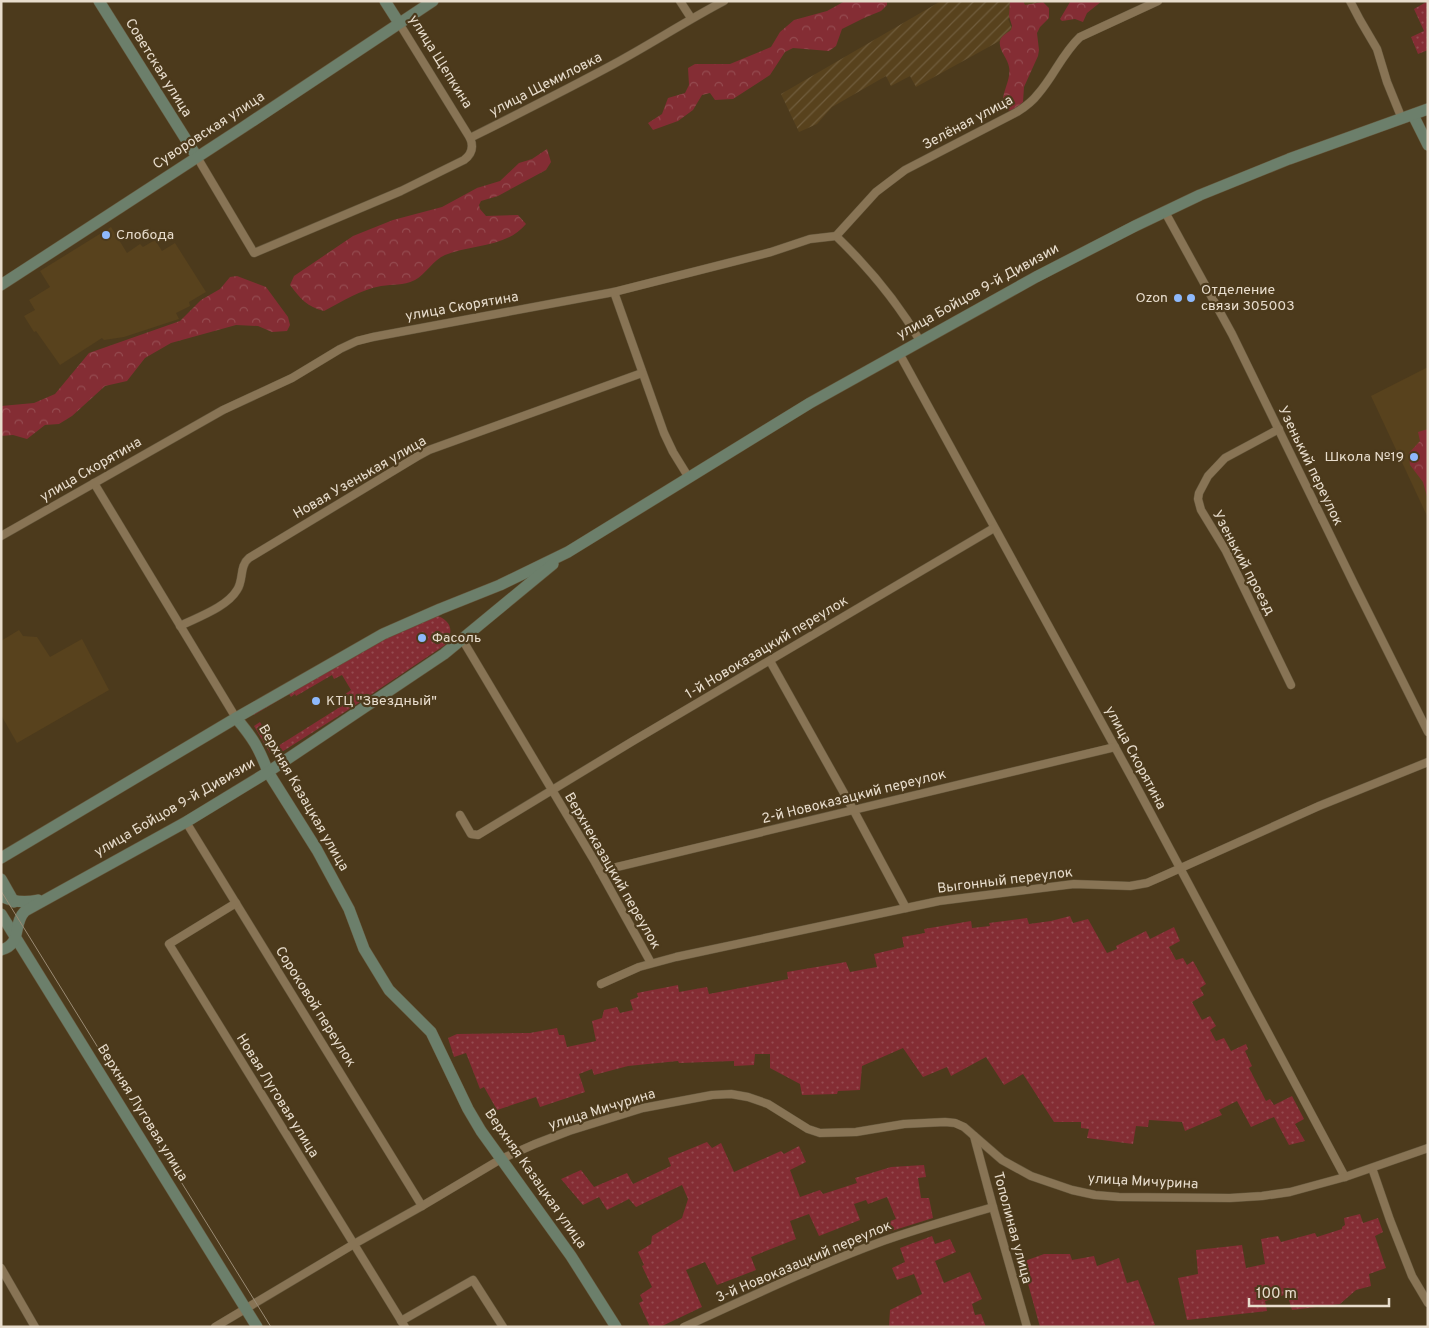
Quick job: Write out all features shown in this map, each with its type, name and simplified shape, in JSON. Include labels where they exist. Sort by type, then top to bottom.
[{"type":"street","name":"Советская улица","points":[[99,1],[197,157],[254,253],[393,194],[464,160],[468,157],[472,148],[470,138]]},
{"type":"street","name":"улица Щепкина","points":[[385,1],[470,138]]},
{"type":"street","name":"Суворовская улица","points":[[1,284],[433,1]]},
{"type":"street","points":[[680,1],[691,18]]},
{"type":"street","name":"улица Щемиловка","points":[[470,138],[612,65],[669,33],[691,18],[724,1]]},
{"type":"street","name":"Зелёная улица","points":[[836,236],[876,192],[905,170],[1017,112],[1028,104],[1037,96],[1048,81],[1070,46],[1080,37],[1158,1]]},
{"type":"street","points":[[1350,1],[1377,49],[1387,82],[1402,119]]},
{"type":"street","name":"улица Бойцов 9-й Дивизии","points":[[1,858],[236,718],[383,634],[500,585],[568,552],[810,404],[1036,277],[1200,195],[1289,159],[1428,109]]},
{"type":"street","points":[[1413,115],[1428,145]]},
{"type":"street","name":"Узенький переулок","points":[[1165,212],[1232,334],[1428,732]]},
{"type":"street","points":[[836,236],[878,280],[908,319],[920,341]]},
{"type":"street","name":"улица Скорятина","points":[[1,536],[223,410],[292,378],[357,341],[614,292],[771,252],[810,240],[836,236]]},
{"type":"street","points":[[614,292],[664,433],[689,478]]},
{"type":"street","name":"улица Скорятина","points":[[899,353],[1115,747],[1345,1177]]},
{"type":"street","name":"Новая Узенькая улица","points":[[180,626],[230,600],[240,586],[243,565],[249,558],[428,450],[642,373]]},
{"type":"street","name":"Узенький проезд","points":[[1279,429],[1225,458],[1208,476],[1198,499],[1201,510],[1226,551],[1291,684]]},
{"type":"street","name":"Верхняя Казацкая улица","points":[[94,483],[236,718],[256,743],[268,772],[317,850],[349,909],[364,949],[389,990],[431,1032],[468,1109],[481,1131],[571,1256],[616,1327]]},
{"type":"street","name":"1-й Новоказацкий переулок","points":[[552,791],[994,528]]},
{"type":"street","name":"улица Бойцов 9-й Дивизии","points":[[20,918],[25,911],[186,822],[268,772],[444,654],[568,552]]},
{"type":"street","name":"Верхнеказацкий переулок","points":[[462,639],[600,871],[651,963]]},
{"type":"street","points":[[770,661],[906,908]]},
{"type":"street","name":"2-й Новоказацкий переулок","points":[[600,871],[1115,747]]},
{"type":"street","name":"Выгонный переулок","points":[[601,984],[651,963],[938,901],[1074,884],[1138,885],[1319,806],[1428,762]]},
{"type":"street","name":"Верхнеказацкий переулок","points":[[460,815],[472,834],[478,835],[552,791]]},
{"type":"street","name":"Сороковой переулок","points":[[186,822],[422,1206]]},
{"type":"street","points":[[1,879],[14,901],[20,918],[15,938],[10,946],[1,950]]},
{"type":"street","points":[[1,896],[14,901],[28,902],[55,894]]},
{"type":"street","name":"Новая Луговая улица","points":[[236,903],[169,944],[403,1324]]},
{"type":"street","name":"Верхняя Луговая улица","points":[[1,914],[257,1327]]},
{"type":"street","name":"улица Мичурина","points":[[215,1327],[502,1159],[569,1131],[642,1108],[712,1095],[731,1094],[748,1097],[768,1104],[808,1129],[820,1133],[856,1132],[904,1124],[955,1123],[964,1127],[1002,1160],[1031,1176],[1072,1190],[1119,1197],[1192,1198],[1262,1196],[1290,1192],[1345,1177],[1428,1148]]},
{"type":"street","name":"Тополиная улица","points":[[974,1136],[1027,1327]]},
{"type":"street","points":[[1372,1168],[1412,1276],[1428,1304]]},
{"type":"street","name":"3-й Новоказацкий переулок","points":[[684,1327],[851,1253],[934,1224],[993,1207]]},
{"type":"street","points":[[1,1268],[35,1327]]},
{"type":"street","points":[[403,1324],[473,1280],[503,1327]]},
{"type":"shaded area","points":[[941,1],[1039,1],[1008,19],[1014,33],[916,87],[910,76],[891,86],[886,76],[832,107],[817,124],[799,132],[781,94]]},
{"type":"shaded area","points":[[111,227],[127,253],[140,244],[143,247],[155,240],[162,251],[175,243],[206,292],[189,302],[190,306],[176,313],[179,319],[124,337],[104,340],[102,338],[60,365],[24,316],[35,310],[29,300],[50,287],[40,271]]},
{"type":"shaded area","name":"Школа №19","points":[[1428,367],[1428,518],[1371,396]]},
{"type":"shaded area","points":[[19,630],[23,636],[37,637],[50,657],[82,639],[109,690],[17,743],[1,715],[1,641]]},
{"type":"green space","points":[[845,1],[887,1],[887,5],[881,11],[842,29],[836,46],[829,51],[793,48],[785,52],[770,75],[733,99],[715,100],[710,93],[702,95],[693,110],[678,121],[653,130],[648,123],[662,114],[668,98],[685,93],[689,85],[688,68],[695,64],[730,64],[771,47],[780,32],[794,20],[827,11]]},
{"type":"green space","points":[[1010,1],[1023,1],[1025,5],[1043,2],[1049,8],[1049,18],[1037,33],[1038,56],[1024,87],[1023,102],[1015,110],[1011,111],[1005,109],[1003,104],[1009,72],[1000,44],[1004,35],[1011,30],[1012,26],[1009,16]]},
{"type":"green space","points":[[1102,1],[1087,13],[1083,22],[1075,19],[1062,21],[1060,19],[1070,2]]},
{"type":"green space","points":[[1428,1],[1428,50],[1418,54],[1411,37],[1424,31],[1414,9]]},
{"type":"green space","points":[[547,149],[551,162],[546,170],[498,196],[481,201],[479,205],[486,216],[518,215],[526,224],[509,237],[445,255],[415,280],[366,290],[324,311],[304,301],[290,285],[294,276],[353,236],[393,220],[442,207],[477,188],[500,181],[519,163],[532,159]]},
{"type":"green space","points":[[237,276],[266,287],[288,317],[290,325],[287,331],[272,332],[258,326],[236,325],[171,343],[145,358],[127,381],[105,386],[72,416],[59,424],[45,425],[27,439],[13,435],[1,436],[1,406],[34,403],[55,394],[89,353],[180,321],[201,300],[220,289],[230,277]]},
{"type":"green space","points":[[1428,429],[1428,500],[1423,482],[1410,465],[1409,453],[1420,441],[1418,432]]},
{"type":"green space","points":[[435,615],[445,620],[450,627],[450,635],[445,645],[277,755],[278,746],[348,702],[344,695],[351,690],[342,675],[334,679],[332,675],[296,696],[295,694],[291,697],[289,694],[254,715],[253,713],[385,638]]},
{"type":"green space","points":[[260,722],[274,746],[270,753],[254,726]]},
{"type":"green space","points":[[1070,916],[1073,923],[1088,919],[1107,953],[1117,949],[1116,946],[1146,931],[1150,939],[1174,927],[1180,941],[1169,947],[1176,960],[1183,958],[1187,965],[1193,961],[1206,984],[1200,988],[1204,995],[1192,1002],[1202,1020],[1210,1016],[1216,1026],[1210,1030],[1216,1041],[1224,1038],[1231,1051],[1246,1044],[1248,1049],[1245,1051],[1252,1066],[1249,1068],[1266,1101],[1270,1099],[1274,1105],[1292,1096],[1304,1119],[1295,1124],[1305,1141],[1289,1145],[1274,1117],[1251,1127],[1237,1101],[1219,1110],[1222,1115],[1185,1131],[1182,1122],[1149,1120],[1148,1127],[1136,1126],[1133,1144],[1087,1138],[1089,1129],[1081,1128],[1081,1122],[1054,1122],[1023,1074],[1004,1085],[986,1057],[951,1076],[947,1067],[923,1077],[903,1048],[862,1066],[860,1090],[838,1091],[837,1094],[802,1095],[800,1084],[770,1068],[770,1054],[755,1054],[754,1065],[734,1066],[734,1061],[679,1063],[678,1061],[628,1066],[594,1075],[592,1069],[579,1074],[585,1092],[540,1107],[536,1097],[497,1110],[484,1087],[480,1089],[466,1053],[454,1057],[448,1038],[457,1034],[530,1033],[557,1028],[559,1035],[564,1035],[567,1047],[596,1041],[592,1021],[602,1018],[604,1010],[617,1007],[620,1013],[633,1010],[630,1000],[638,997],[637,993],[678,985],[679,992],[707,987],[709,994],[788,979],[787,972],[846,962],[850,972],[877,967],[874,954],[904,947],[902,937],[925,933],[924,929],[971,921],[972,928],[990,926],[989,923],[1027,918],[1029,924]]},
{"type":"green space","points":[[707,1142],[712,1148],[721,1143],[734,1172],[781,1151],[784,1154],[799,1146],[806,1162],[790,1170],[800,1197],[820,1190],[823,1194],[857,1183],[855,1178],[891,1167],[924,1165],[926,1177],[918,1178],[921,1198],[929,1198],[933,1218],[885,1233],[882,1224],[896,1219],[887,1197],[868,1204],[866,1200],[854,1204],[860,1220],[819,1236],[809,1214],[790,1221],[796,1239],[751,1257],[756,1270],[717,1285],[705,1262],[686,1270],[702,1307],[660,1327],[650,1327],[639,1303],[643,1301],[640,1295],[652,1287],[638,1252],[651,1244],[652,1236],[682,1218],[688,1199],[682,1185],[636,1207],[629,1199],[607,1210],[599,1197],[583,1205],[561,1179],[581,1170],[594,1187],[627,1173],[633,1184],[671,1166],[668,1158]]},
{"type":"green space","points":[[1360,1214],[1363,1223],[1378,1218],[1383,1232],[1375,1236],[1386,1268],[1369,1274],[1371,1286],[1356,1290],[1340,1304],[1292,1310],[1287,1294],[1265,1301],[1267,1311],[1187,1320],[1178,1278],[1198,1274],[1196,1250],[1242,1245],[1246,1268],[1265,1264],[1261,1239],[1278,1236],[1281,1242],[1315,1233],[1317,1237],[1342,1229],[1345,1225],[1344,1218]]},
{"type":"green space","points":[[932,1236],[935,1244],[950,1239],[956,1252],[935,1261],[944,1283],[970,1272],[982,1299],[972,1304],[975,1315],[981,1314],[986,1327],[889,1327],[890,1310],[922,1294],[914,1274],[897,1280],[892,1268],[905,1262],[900,1248]]},
{"type":"green space","points":[[1044,1254],[1070,1254],[1072,1260],[1094,1256],[1097,1266],[1119,1258],[1127,1283],[1138,1280],[1155,1325],[1149,1327],[1040,1327],[1022,1262]]},
{"type":"tram line","points":[[1,891],[271,1327]]},
{"type":"place","name":"Слобода","points":[[106,235]]},
{"type":"place","name":"Ozon","points":[[1178,298]]},
{"type":"place","name":"Отделение связи 305003","points":[[1191,298]]},
{"type":"place","name":"Школа №19","points":[[1414,457]]},
{"type":"place","name":"Фасоль","points":[[422,638]]},
{"type":"place","name":"КТЦ \"Звездный\"","points":[[316,701]]}]
